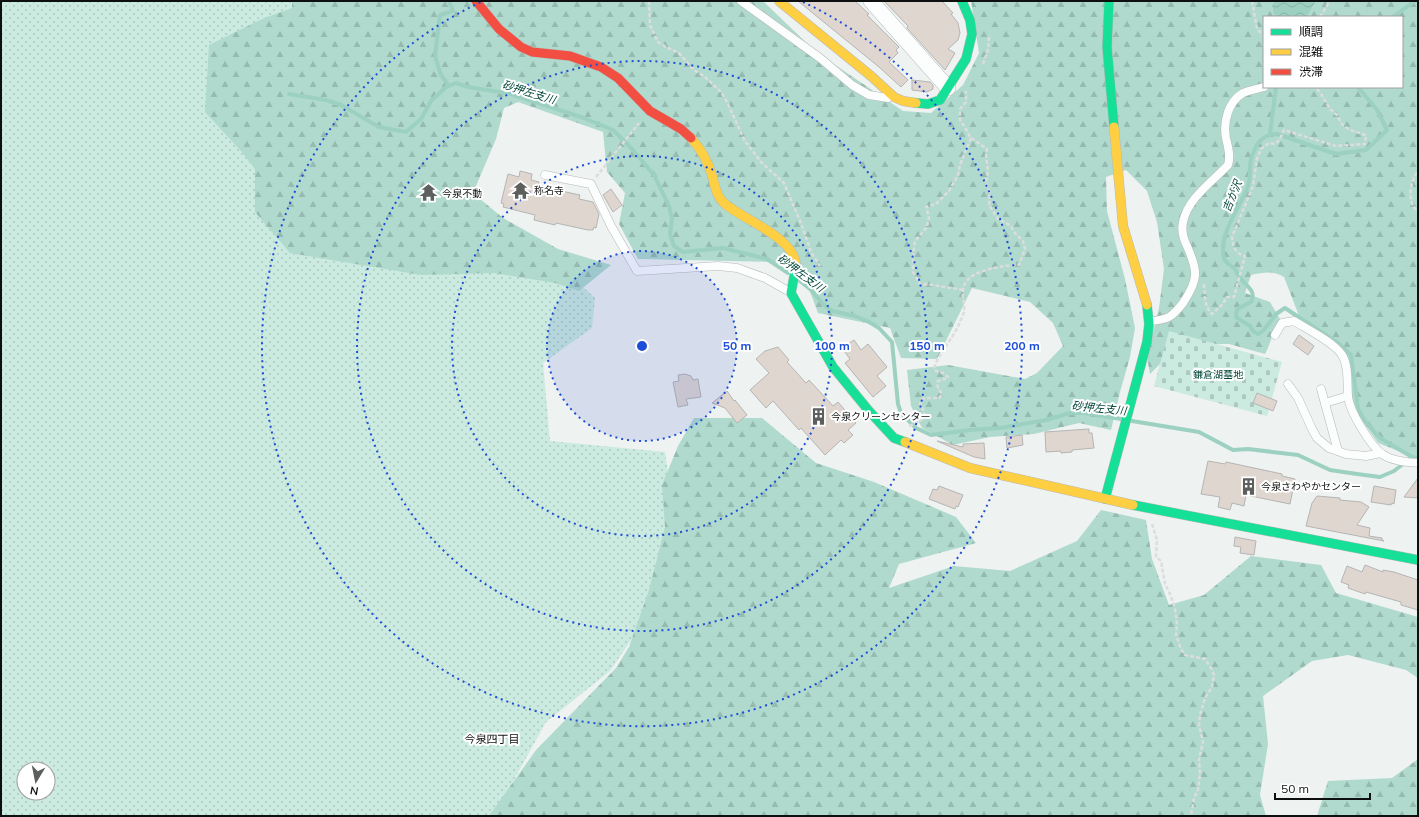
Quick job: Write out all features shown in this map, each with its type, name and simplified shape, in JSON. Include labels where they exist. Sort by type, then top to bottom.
[{"type":"street","points":[[476,1],[497,27],[517,45],[527,51],[540,54],[557,54],[595,64],[617,78],[649,110],[657,116],[681,128],[692,138],[707,163],[715,190],[723,203],[778,238],[790,248],[797,265],[790,293],[834,367],[868,411],[894,438],[970,468],[1148,508],[1418,560]]},
{"type":"street","points":[[779,1],[871,76],[894,97],[903,101],[928,104],[940,100],[966,59],[970,48],[972,34],[970,20],[962,1]]},
{"type":"street","points":[[870,1],[948,88]]},
{"type":"street","points":[[1105,499],[1147,342],[1149,321],[1146,300],[1125,240],[1123,226],[1107,47],[1109,1]]},
{"type":"lane","points":[[741,1],[820,58],[852,85],[869,95],[885,98],[894,97]]},
{"type":"lane","points":[[1149,321],[1163,320],[1171,317],[1177,311],[1192,288],[1196,272],[1194,261],[1184,239],[1182,229],[1183,221],[1190,204],[1228,165],[1230,159],[1225,129],[1226,119],[1235,99],[1243,93],[1263,87]]},
{"type":"lane","points":[[545,174],[591,184],[611,226],[637,271],[718,266],[737,268],[765,278],[790,293]]},
{"type":"lane","points":[[1275,335],[1282,323],[1294,321],[1327,341],[1341,352],[1346,365],[1348,396],[1352,412],[1373,444],[1381,453],[1398,461],[1418,463]]},
{"type":"lane","points":[[1288,384],[1298,398],[1312,429],[1318,438],[1329,448],[1346,454],[1366,456],[1381,453]]},
{"type":"lane","points":[[1321,389],[1338,451]]},
{"type":"lane","points":[[1325,404],[1348,396]]},
{"type":"path","points":[[649,1],[650,25],[658,42],[680,54],[692,68],[705,77],[721,92],[745,141],[761,162],[784,183],[801,222],[811,252],[820,266]]},
{"type":"path","points":[[1252,1],[1257,29],[1263,35]]},
{"type":"path","points":[[1321,16],[1330,1]]},
{"type":"path","points":[[981,67],[985,61],[989,44],[988,34]]},
{"type":"path","points":[[907,427],[920,421],[924,416],[925,412],[920,404],[922,399],[939,398],[942,395],[937,383],[938,381],[948,377],[936,371],[934,368],[944,347],[954,336],[964,313],[963,290],[967,280],[981,272],[994,268],[1019,265],[1026,249],[1023,241],[1010,225],[1000,221],[989,205],[990,193],[986,183],[988,170],[986,155],[987,149],[971,138],[960,120],[960,109],[966,102],[966,88]]},
{"type":"path","points":[[1204,277],[1205,299],[1209,311],[1212,314],[1215,313],[1227,297],[1234,298],[1244,256],[1240,255],[1236,251],[1233,245],[1232,237],[1253,186],[1261,149],[1266,144],[1275,144],[1280,139],[1284,130],[1336,146],[1365,144],[1366,135],[1347,129],[1339,120],[1338,116],[1330,109],[1316,88]]},
{"type":"path","points":[[591,184],[649,110]]},
{"type":"path","points":[[963,290],[920,284],[913,272],[913,256],[915,241],[927,228],[929,217],[926,207],[936,204],[949,191],[958,175],[960,165],[971,138]]},
{"type":"path","points":[[1416,210],[1412,204],[1410,194],[1413,180],[1418,171]]},
{"type":"path","points":[[1148,508],[1157,540],[1156,557],[1160,561],[1165,584],[1171,596],[1177,624],[1176,635],[1181,649],[1185,655],[1205,659],[1214,675],[1212,687],[1205,698],[1200,715],[1199,726],[1202,741],[1199,760],[1200,774],[1198,790],[1194,798],[1191,816]]},
{"type":"green space","points":[[1,1],[319,1],[326,82],[555,262],[595,298],[592,328],[543,363],[550,441],[665,452],[674,515],[659,599],[610,671],[546,722],[494,816],[1,816]]},
{"type":"green space","points":[[292,1],[763,1],[816,52],[903,111],[931,113],[963,85],[979,53],[971,1],[1274,1],[1272,6],[1274,16],[1263,16],[1263,88],[1403,88],[1403,16],[1308,16],[1316,1],[1418,1],[1418,459],[1378,443],[1354,409],[1349,375],[1341,349],[1301,321],[1284,277],[1276,273],[1259,273],[1251,275],[1245,293],[1270,302],[1280,319],[1265,354],[1229,344],[1188,344],[1164,360],[1150,374],[1147,357],[1159,308],[1164,269],[1157,222],[1147,191],[1126,170],[1106,177],[1107,211],[1125,279],[1135,328],[1130,357],[1111,430],[1079,423],[1034,434],[990,437],[953,445],[922,428],[911,406],[907,370],[948,365],[1025,379],[1037,373],[1063,346],[1053,323],[1030,302],[972,288],[937,359],[901,358],[890,328],[818,313],[805,278],[779,262],[638,259],[619,224],[625,193],[607,172],[603,132],[518,102],[504,108],[496,139],[473,193],[503,218],[558,249],[611,265],[579,291],[555,283],[494,273],[421,275],[290,253],[255,212],[255,169],[241,151],[205,112],[209,45],[262,19],[292,8]]},
{"type":"green space","name":"鎌倉湖墓地","points":[[1169,331],[1282,362],[1267,416],[1154,386]]},
{"type":"green space","points":[[694,418],[762,418],[816,463],[874,482],[956,517],[976,543],[899,564],[889,588],[954,566],[1010,571],[1077,541],[1101,510],[1146,520],[1152,559],[1169,605],[1204,595],[1251,556],[1321,565],[1336,593],[1418,617],[1418,678],[1406,670],[1348,655],[1312,661],[1263,696],[1268,744],[1260,795],[1266,816],[489,816],[536,750],[616,668],[629,647],[649,590],[665,527],[662,485],[678,446]]},
{"type":"green space","points":[[1418,759],[1418,816],[1317,816],[1328,781],[1392,778]]},
{"type":"water","points":[[1274,1],[1316,1],[1308,16],[1274,16],[1272,6]]},
{"type":"building","points":[[798,1],[855,1],[899,47],[896,50],[898,53],[889,62],[908,80],[901,87],[879,67]]},
{"type":"building","points":[[884,1],[942,1],[953,13],[951,14],[958,23],[960,33],[958,40],[948,49],[955,53],[945,70],[907,28],[908,26]]},
{"type":"building","points":[[912,80],[930,82],[933,85],[933,89],[927,92],[912,90]]},
{"type":"building","points":[[520,171],[532,174],[531,180],[539,182],[538,186],[580,195],[579,199],[593,202],[599,214],[596,228],[594,227],[593,230],[588,230],[556,223],[555,225],[534,220],[535,215],[503,207],[504,204],[501,203],[508,174],[519,177]]},
{"type":"building","points":[[611,189],[622,205],[613,212],[603,195]]},
{"type":"building","points":[[1299,335],[1314,346],[1308,355],[1293,344]]},
{"type":"building","points":[[854,340],[861,350],[868,344],[887,367],[877,376],[886,386],[873,397],[845,363],[850,359],[842,348]]},
{"type":"building","name":"今泉クリーンセンター","points":[[778,347],[789,360],[787,362],[806,383],[809,380],[833,406],[838,402],[856,423],[848,430],[853,435],[844,443],[841,440],[825,455],[801,428],[799,430],[773,401],[766,408],[750,390],[769,373],[756,359],[765,351]]},
{"type":"building","points":[[685,374],[691,376],[693,380],[698,379],[701,397],[686,399],[688,405],[678,407],[673,382],[679,381],[678,375]]},
{"type":"building","points":[[727,391],[747,415],[737,423],[725,408],[712,403]]},
{"type":"building","points":[[1257,393],[1277,401],[1273,411],[1253,403]]},
{"type":"building","points":[[1089,429],[1089,433],[1092,433],[1094,448],[1072,450],[1072,452],[1061,453],[1061,451],[1046,452],[1045,432]]},
{"type":"building","points":[[1022,435],[1023,445],[1007,448],[1006,437]]},
{"type":"building","points":[[937,441],[963,447],[963,444],[984,443],[985,459],[974,457]]},
{"type":"building","name":"今泉さわやかセンター","points":[[1208,461],[1225,464],[1226,462],[1282,474],[1282,476],[1295,479],[1290,504],[1246,495],[1244,506],[1232,503],[1230,510],[1218,507],[1220,497],[1201,494]]},
{"type":"building","points":[[1418,478],[1418,498],[1404,497]]},
{"type":"building","points":[[939,486],[963,495],[958,507],[956,506],[955,509],[929,499],[933,489],[937,490]]},
{"type":"building","points":[[1374,486],[1396,490],[1394,504],[1392,503],[1391,505],[1371,502]]},
{"type":"building","points":[[1317,496],[1361,502],[1369,507],[1357,525],[1370,528],[1369,536],[1382,538],[1384,541],[1306,526],[1312,503]]},
{"type":"building","points":[[1235,537],[1256,541],[1254,555],[1240,553],[1241,547],[1234,546]]},
{"type":"building","points":[[1365,565],[1383,572],[1383,570],[1394,572],[1418,580],[1418,610],[1401,605],[1401,602],[1366,592],[1365,594],[1348,588],[1349,585],[1341,582],[1347,566],[1362,572]]},
{"type":"waterway","points":[[449,1],[453,11],[440,15],[435,56],[441,75],[449,86]]},
{"type":"waterway","name":"吉が沢","points":[[1394,16],[1415,1]]},
{"type":"waterway","name":"砂押左支川","points":[[289,94],[326,100],[341,105],[379,127],[406,132],[421,119],[431,101],[446,87],[456,83],[468,87],[511,94],[584,118],[613,130],[632,149],[654,175],[669,206],[672,218],[670,234],[674,246],[683,252],[723,248],[767,259],[788,273]]},
{"type":"waterway","points":[[1270,134],[1276,88]]},
{"type":"waterway","name":"吉が沢","points":[[1359,88],[1377,110],[1387,130],[1366,150],[1336,154],[1277,134],[1268,135],[1263,138],[1257,145],[1252,156],[1248,186],[1227,230],[1223,249],[1224,258],[1227,263],[1235,269],[1253,295],[1251,302],[1237,309],[1236,317],[1250,326],[1253,331],[1258,334],[1263,331],[1276,314],[1285,308],[1338,343],[1351,355],[1358,409],[1365,421],[1380,438],[1412,457],[1418,458]]},
{"type":"waterway","name":"砂押左支川","points":[[800,281],[832,311],[855,316],[869,322],[879,328],[892,342],[898,404],[901,413],[916,428],[931,435],[1000,428],[1046,420],[1070,413],[1084,413],[1121,419]]},
{"type":"waterway","name":"砂押左支川","points":[[1132,421],[1199,432],[1233,450],[1248,449],[1298,455],[1330,470],[1380,477],[1394,471],[1412,457]]},
{"type":"traffic: fast","points":[[916,103],[928,104],[940,100],[966,59],[972,34],[970,20],[962,1]]},
{"type":"traffic: fast","points":[[1109,1],[1107,47],[1114,127]]},
{"type":"traffic: fast","points":[[796,266],[791,293],[833,367],[869,411],[894,438],[905,442]]},
{"type":"traffic: fast","points":[[1105,499],[1147,342],[1149,324],[1147,305]]},
{"type":"traffic: fast","points":[[1133,505],[1418,560]]},
{"type":"traffic: slow","points":[[779,1],[871,76],[894,97],[903,101],[916,103]]},
{"type":"traffic: slow","points":[[1114,127],[1123,226],[1147,305]]},
{"type":"traffic: slow","points":[[691,138],[698,146],[706,160],[717,194],[721,200],[778,238],[787,246],[793,256],[796,266]]},
{"type":"traffic: slow","points":[[905,442],[970,468],[1133,505]]},
{"type":"traffic: jam","points":[[476,1],[499,29],[521,47],[532,52],[570,56],[601,67],[618,78],[650,111],[681,129],[691,138]]},
{"type":"place","name":"称名寺","points":[[521,190]]},
{"type":"place","name":"今泉不動","points":[[429,193]]},
{"type":"place","name":"今泉クリーンセンター","points":[[818,416]]},
{"type":"place","name":"今泉さわやかセンター","points":[[1248,486]]},
{"type":"district","name":"今泉四丁目","points":[[492,739]]}]
